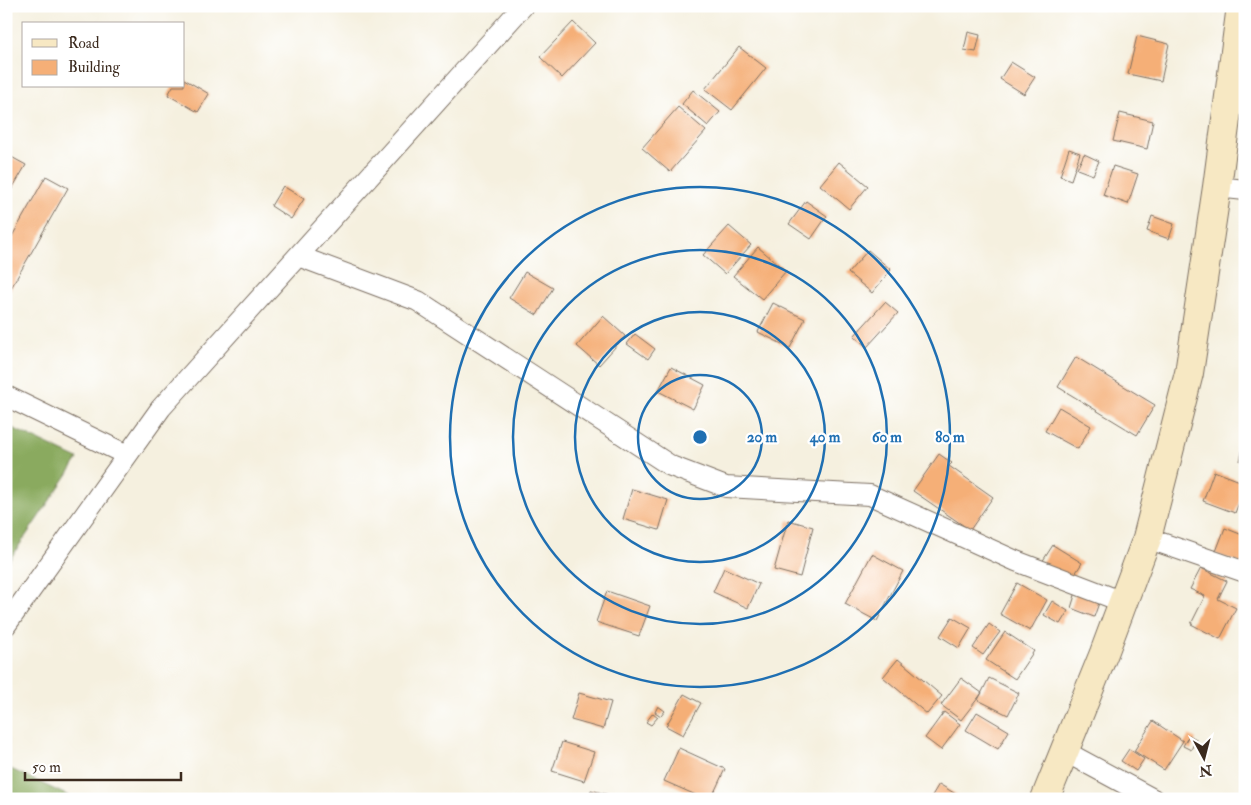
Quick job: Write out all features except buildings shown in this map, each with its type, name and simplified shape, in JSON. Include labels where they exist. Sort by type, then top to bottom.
[{"type":"main road","points":[[1045,799],[1148,538],[1189,373],[1218,187],[1241,6]]},
{"type":"street","points":[[6,625],[161,408],[523,6]]},
{"type":"street","points":[[1218,187],[1245,190]]},
{"type":"street","points":[[298,256],[418,301],[671,466],[726,487],[870,495],[1016,560],[1124,602]]},
{"type":"street","points":[[6,396],[127,455]]},
{"type":"street","points":[[1148,538],[1245,572]]},
{"type":"street","points":[[1064,751],[1153,799]]},
{"type":"green space","points":[[6,425],[78,459],[6,565]]},
{"type":"green space","points":[[11,769],[75,799],[6,799],[6,777]]}]
